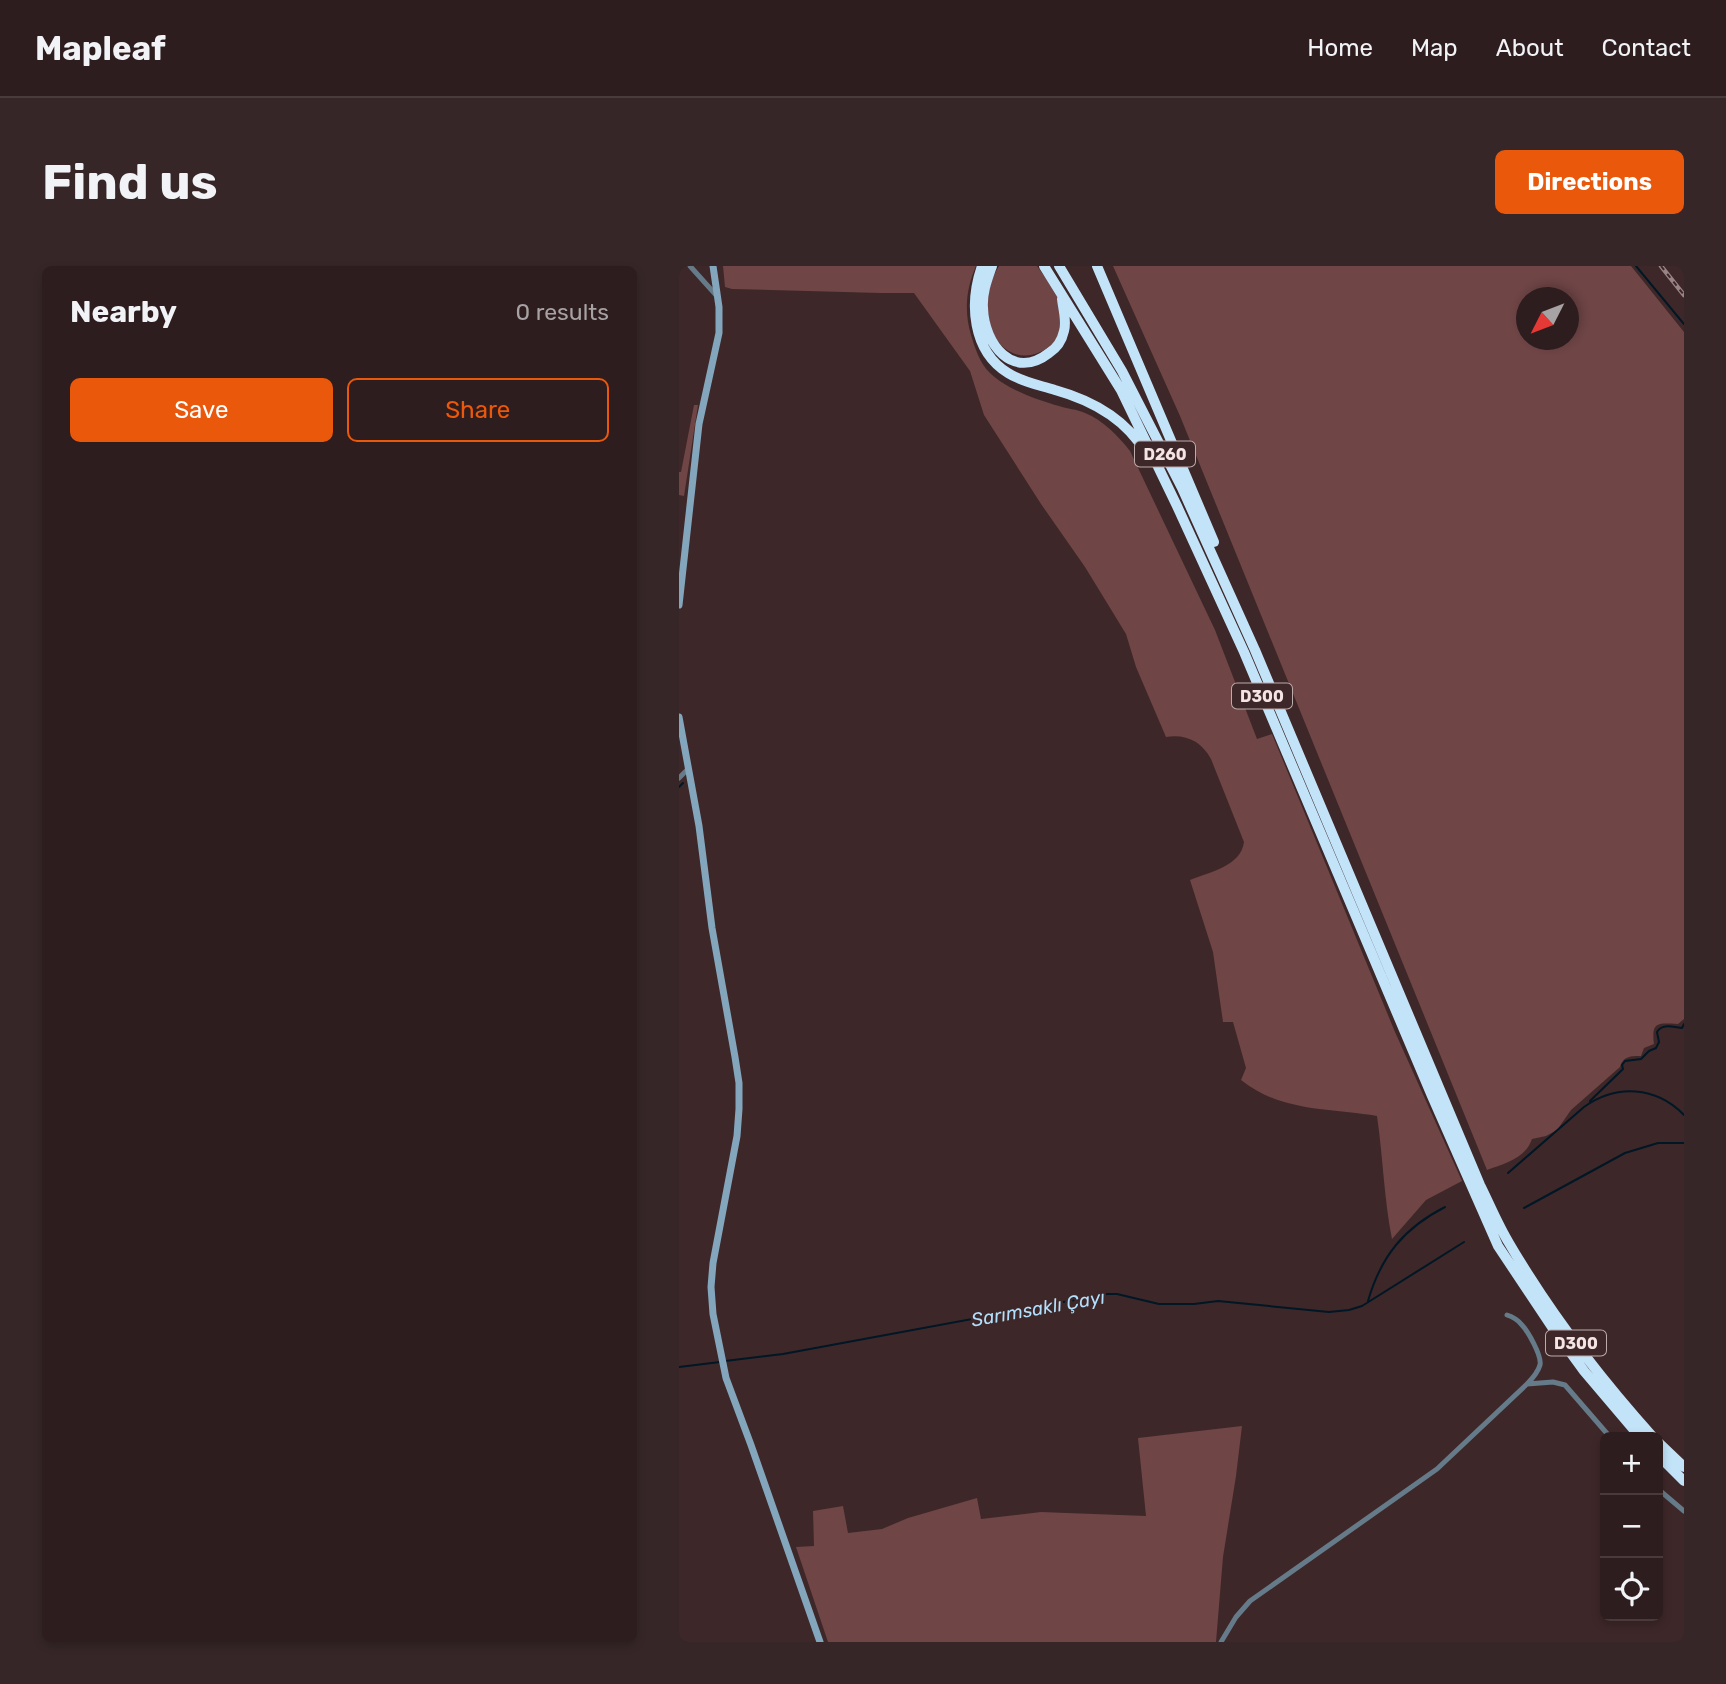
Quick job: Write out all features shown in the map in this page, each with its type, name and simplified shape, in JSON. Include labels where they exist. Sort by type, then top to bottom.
[{"type":"highway","name":"D300","points":[[982,266],[975,289],[975,315],[980,338],[992,360],[1014,377],[1080,398],[1121,423],[1140,444],[1177,506],[1348,885]]},
{"type":"highway","points":[[992,266],[984,291],[983,317],[992,342],[999,352],[1009,359],[1023,362],[1037,360],[1058,345],[1065,328],[1062,295]]},
{"type":"highway","name":"D260","points":[[1044,266],[1121,390],[1177,506]]},
{"type":"highway","name":"D260","points":[[1059,266],[1106,343],[1160,443],[1255,650]]},
{"type":"highway","name":"D300","points":[[1097,266],[1226,573],[1362,920],[1476,1187],[1503,1244],[1552,1327],[1604,1397],[1636,1432]]},
{"type":"highway","name":"D300","points":[[1503,1244],[1592,1366],[1649,1432]]},
{"type":"highway","points":[[1663,1447],[1684,1467]]},
{"type":"highway","points":[[1663,1460],[1684,1480]]},
{"type":"street","points":[[690,266],[718,296]]},
{"type":"street","points":[[679,605],[699,424],[719,334],[720,316],[713,266]]},
{"type":"street","points":[[679,717],[699,826],[712,928],[739,1083],[737,1136],[715,1252],[712,1301],[726,1378],[820,1642]]},
{"type":"street","points":[[679,778],[688,769]]},
{"type":"street","points":[[1221,1642],[1231,1624],[1250,1601],[1437,1469],[1527,1384],[1539,1369],[1540,1357],[1522,1325],[1507,1315]]},
{"type":"street","points":[[1527,1384],[1553,1382],[1565,1385],[1606,1432]]},
{"type":"street","points":[[1663,1493],[1684,1511]]},
{"type":"shaded area","points":[[723,266],[976,266],[968,292],[967,317],[976,350],[986,369],[997,379],[1023,393],[1092,416],[1110,429],[1130,451],[1215,630],[1257,739],[1272,734],[1395,1032],[1462,1181],[1426,1200],[1392,1239],[1377,1116],[1289,1103],[1272,1098],[1241,1080],[1246,1068],[1233,1022],[1223,1022],[1213,952],[1190,880],[1231,862],[1242,850],[1244,842],[1207,753],[1192,740],[1166,737],[1136,667],[1126,634],[984,415],[970,371],[914,293],[732,289],[725,287]]},
{"type":"shaded area","points":[[999,266],[1037,266],[1052,286],[1059,298],[1063,318],[1059,334],[1049,347],[1035,354],[1020,355],[1006,349],[995,336],[988,313],[988,295]]},
{"type":"shaded area","points":[[1113,266],[1631,266],[1684,332],[1684,1019],[1678,1024],[1657,1025],[1654,1044],[1644,1048],[1641,1056],[1625,1059],[1620,1067],[1571,1110],[1557,1130],[1532,1139],[1519,1156],[1487,1170],[1180,416]]},
{"type":"shaded area","points":[[694,405],[698,405],[684,496],[679,495],[679,472]]},
{"type":"shaded area","points":[[1242,1426],[1223,1557],[1216,1642],[828,1642],[796,1547],[814,1546],[813,1511],[843,1506],[848,1533],[882,1529],[908,1518],[977,1498],[981,1519],[1041,1512],[1146,1516],[1138,1438]]},
{"type":"waterway","points":[[1636,266],[1684,324]]},
{"type":"waterway","points":[[679,787],[683,783]]},
{"type":"waterway","points":[[1590,1101],[1623,1069],[1625,1061],[1641,1059],[1656,1048],[1659,1029],[1668,1026],[1682,1028],[1684,1024]]},
{"type":"waterway","points":[[1508,1173],[1584,1107],[1609,1094],[1648,1094],[1661,1098],[1684,1115]]},
{"type":"waterway","points":[[1524,1208],[1625,1153],[1658,1143],[1684,1143]]},
{"type":"waterway","points":[[1368,1301],[1380,1270],[1396,1245],[1417,1224],[1445,1207]]},
{"type":"waterway","name":"Sarımsaklı Çayı","points":[[725,1361],[783,1354],[1107,1294],[1159,1304],[1218,1301],[1329,1312],[1349,1310],[1362,1306],[1464,1242]]},
{"type":"waterway","name":"Sarımsaklı Çayı","points":[[679,1367],[720,1362]]},
{"type":"railway","points":[[1661,266],[1684,295]]}]
